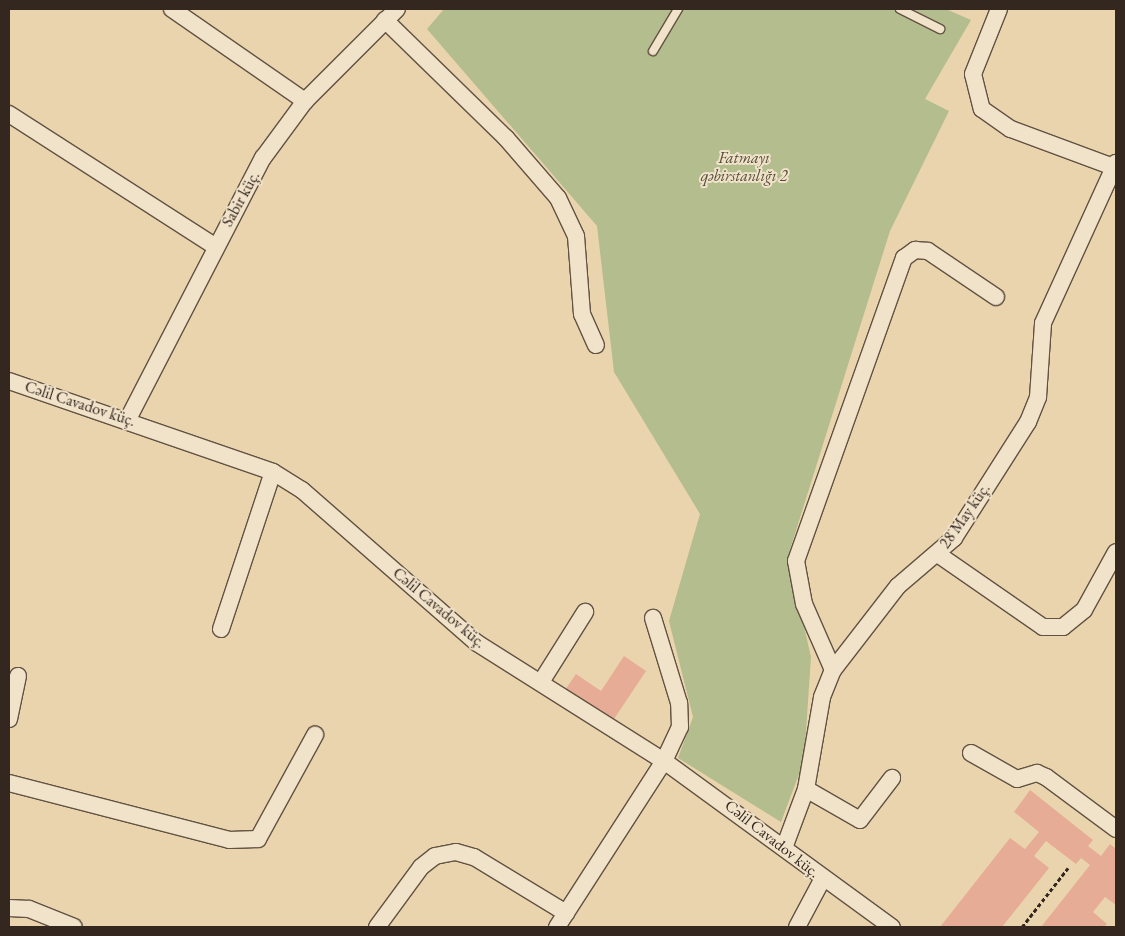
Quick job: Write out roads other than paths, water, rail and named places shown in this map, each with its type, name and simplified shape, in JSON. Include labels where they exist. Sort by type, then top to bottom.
[{"type":"street","points":[[172,9],[305,101]]},
{"type":"street","points":[[996,10],[974,74],[982,109],[1011,129],[1116,166]]},
{"type":"street","points":[[391,14],[506,138],[558,198],[576,236],[582,314],[596,345]]},
{"type":"street","name":"Sabir küç.","points":[[128,419],[215,246],[263,158],[305,101],[391,14]]},
{"type":"street","points":[[9,114],[215,246]]},
{"type":"street","name":"28 May küç.","points":[[784,848],[806,789],[822,697],[833,670],[898,586],[939,554],[1028,422],[1038,397],[1043,323],[1116,166]]},
{"type":"street","points":[[833,670],[804,604],[796,561],[904,258],[914,250],[928,251],[996,298]]},
{"type":"street","name":"Cəlil Cavadov küç.","points":[[9,381],[128,419],[273,472],[302,490],[476,643],[664,760],[892,927]]},
{"type":"street","points":[[221,629],[273,472]]},
{"type":"street","points":[[939,554],[1043,627],[1063,627],[1084,610],[1116,552]]},
{"type":"street","points":[[541,682],[585,612]]},
{"type":"street","points":[[557,927],[664,760],[680,727],[679,703],[653,618]]},
{"type":"street","points":[[9,719],[18,676]]},
{"type":"street","points":[[9,783],[229,840],[258,839],[315,735]]},
{"type":"street","points":[[971,753],[1017,780],[1037,773],[1046,777],[1116,828]]},
{"type":"street","points":[[806,789],[860,820],[892,778]]},
{"type":"street","points":[[377,927],[422,867],[435,856],[456,852],[474,857],[566,913]]},
{"type":"street","points":[[798,927],[823,878]]},
{"type":"street","points":[[9,908],[29,909],[74,927]]},
{"type":"lane","points":[[654,51],[678,9]]},
{"type":"lane","points":[[900,9],[940,29]]},
{"type":"park label","name":"Fatmayı qəbirstanlığı 2","points":[[744,167]]}]
